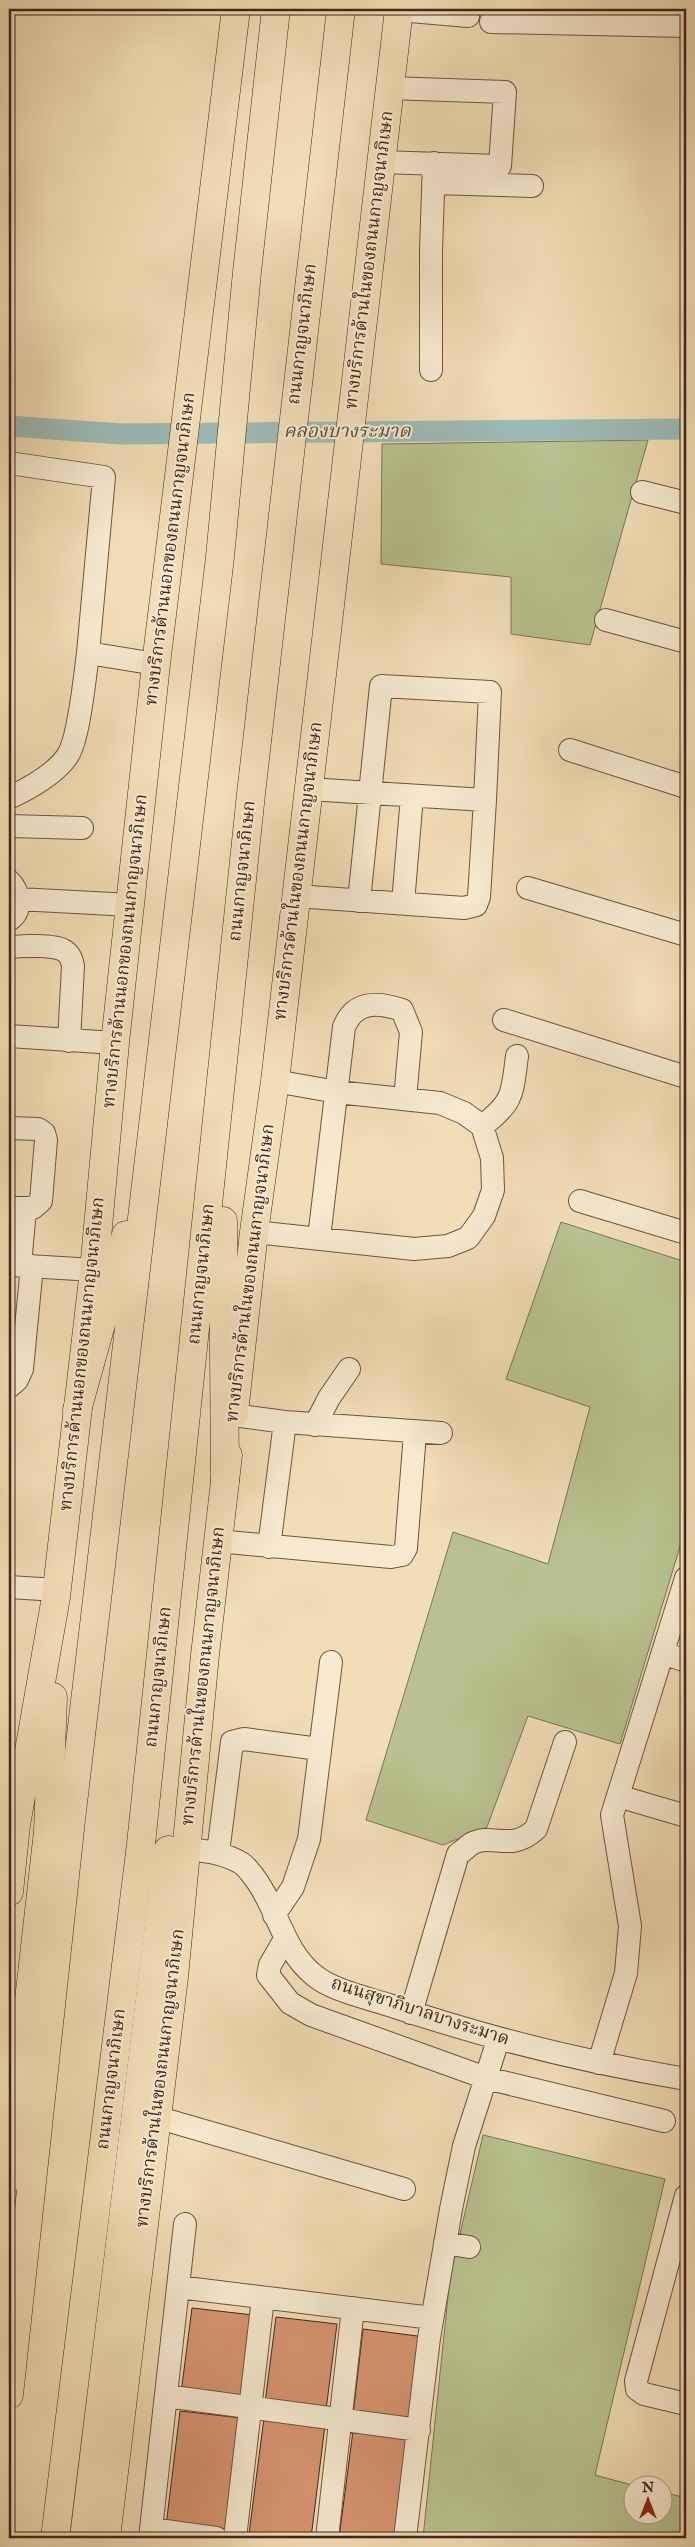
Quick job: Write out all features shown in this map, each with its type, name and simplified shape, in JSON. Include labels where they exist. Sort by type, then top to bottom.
[{"type":"main road","name":"ทางบริการด้านนอกของถนนกาญจนาภิเษก","points":[[9,1892],[12,1825],[57,1593],[94,1270],[115,1044],[156,664],[171,554],[236,9]]},
{"type":"main road","points":[[9,2395],[70,1830],[220,557],[247,272],[276,9]]},
{"type":"main road","name":"ถนนกาญจนาภิเษก","points":[[55,2538],[141,1844],[277,559],[341,9]]},
{"type":"main road","name":"ทางบริการด้านในของถนนกาญจนาภิเษก","points":[[106,2538],[146,2110],[174,1978],[217,1541],[234,1415],[254,1232],[275,1081],[399,9]]},
{"type":"main road","points":[[222,1090],[225,1480]]},
{"type":"main road","points":[[77,1410],[150,1151]]},
{"type":"main road","points":[[9,2178],[48,1831],[57,1593]]},
{"type":"main road","points":[[84,2538],[146,2110],[168,1849],[205,1654]]},
{"type":"street","points":[[399,9],[686,26]]},
{"type":"street","points":[[389,88],[505,92],[500,166],[433,173]]},
{"type":"street","points":[[381,162],[433,173],[532,186]]},
{"type":"street","points":[[432,370],[433,173]]},
{"type":"street","points":[[9,463],[104,477],[88,653],[74,741],[68,755],[44,777],[9,798]]},
{"type":"street","points":[[642,492],[686,503]]},
{"type":"street","points":[[606,620],[686,642]]},
{"type":"street","points":[[88,653],[156,664]]},
{"type":"street","points":[[296,896],[359,901],[403,903],[464,908],[476,905],[479,896],[490,692],[381,686],[359,901]]},
{"type":"street","points":[[570,750],[686,787]]},
{"type":"street","points":[[308,789],[484,800]]},
{"type":"street","points":[[403,903],[412,796]]},
{"type":"street","points":[[9,826],[82,828]]},
{"type":"street","points":[[528,888],[686,934]]},
{"type":"street","points":[[9,920],[17,911],[14,890],[131,905]]},
{"type":"street","points":[[9,948],[17,946],[60,948],[70,958],[73,966],[69,1041]]},
{"type":"street","points":[[319,1238],[344,1027],[349,1016],[357,1008],[392,1007],[402,1010],[411,1032],[405,1099]]},
{"type":"street","points":[[504,1020],[686,1077]]},
{"type":"street","points":[[9,1036],[115,1044]]},
{"type":"street","points":[[482,1126],[502,1112],[509,1102],[517,1056]]},
{"type":"street","points":[[254,1232],[414,1249],[448,1246],[468,1238],[484,1216],[493,1190],[492,1158],[482,1126],[464,1113],[440,1103],[337,1092],[275,1081]]},
{"type":"street","points":[[9,1128],[38,1129],[44,1133],[46,1140],[41,1201],[33,1208],[17,1209],[16,1264],[22,1369],[17,1380],[9,1386]]},
{"type":"street","points":[[580,1201],[686,1233]]},
{"type":"street","points":[[16,1264],[94,1270]]},
{"type":"street","points":[[315,1425],[329,1398],[349,1369]]},
{"type":"street","points":[[234,1415],[315,1425],[441,1434]]},
{"type":"street","points":[[269,1547],[285,1422]]},
{"type":"street","points":[[217,1541],[391,1558],[402,1555],[406,1548],[415,1433]]},
{"type":"street","points":[[598,2063],[626,1973],[630,1926],[612,1815],[686,1578]]},
{"type":"street","points":[[9,1587],[57,1593]]},
{"type":"street","points":[[663,1652],[686,1661]]},
{"type":"street","points":[[274,1915],[293,1887],[309,1839],[331,1662]]},
{"type":"street","points":[[218,1853],[232,1742],[244,1739],[320,1749]]},
{"type":"street","points":[[411,2013],[458,1854],[472,1843],[489,1841],[512,1843],[526,1838],[536,1830],[565,1742]]},
{"type":"street","points":[[618,1796],[686,1816]]},
{"type":"street","name":"ถนนสุขาภิบาลบางระมาด","points":[[187,1849],[218,1853],[243,1864],[262,1888],[285,1939],[298,1961],[316,1977],[351,1992],[411,2013],[498,2040],[598,2063],[686,2079]]},
{"type":"street","points":[[285,1939],[270,1965],[268,1975],[290,2003],[311,2015],[486,2078],[664,2121]]},
{"type":"street","points":[[405,2538],[432,2318],[445,2243],[464,2146],[498,2040]]},
{"type":"street","points":[[146,2110],[404,2190]]},
{"type":"street","points":[[686,2196],[636,2381],[637,2389],[644,2394],[686,2404]]},
{"type":"street","points":[[185,2224],[151,2534],[216,2538]]},
{"type":"street","points":[[445,2243],[469,2247]]},
{"type":"street","points":[[178,2287],[432,2318]]},
{"type":"street","points":[[235,2538],[263,2298]]},
{"type":"street","points":[[326,2538],[353,2308]]},
{"type":"street","points":[[166,2396],[419,2430]]},
{"type":"green space","points":[[648,440],[590,645],[511,634],[511,577],[381,564],[382,444]]},
{"type":"green space","points":[[561,1222],[686,1262],[686,1527],[620,1744],[528,1716],[487,1827],[443,1845],[366,1820],[453,1532],[548,1564],[590,1407],[506,1379]]},
{"type":"green space","points":[[483,2135],[665,2179],[595,2475],[622,2482],[622,2524],[672,2524],[672,2494],[686,2498],[686,2538],[423,2538],[450,2277]]},
{"type":"building","points":[[192,2308],[253,2315],[242,2401],[181,2393]]},
{"type":"building","points":[[276,2317],[337,2324],[326,2410],[265,2403]]},
{"type":"building","points":[[363,2329],[425,2337],[414,2422],[353,2415]]},
{"type":"building","points":[[180,2411],[241,2418],[227,2534],[166,2526]]},
{"type":"building","points":[[264,2418],[325,2425],[311,2538],[249,2534]]},
{"type":"building","points":[[353,2431],[414,2438],[402,2538],[339,2538]]},
{"type":"waterway","name":"คลองบางระมาด","points":[[9,426],[121,434],[686,429]]}]
